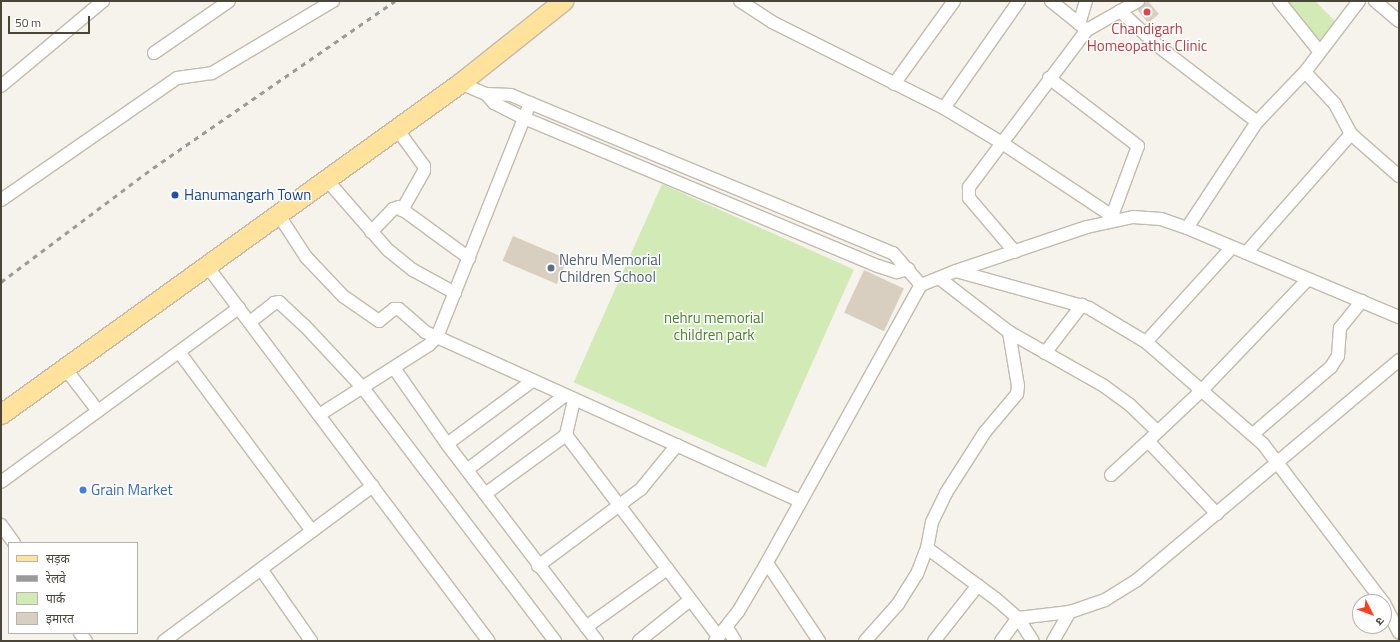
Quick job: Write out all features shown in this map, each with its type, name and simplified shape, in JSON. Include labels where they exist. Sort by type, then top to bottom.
[{"type":"main road","points":[[1,414],[460,83],[563,1]]},
{"type":"street","points":[[1,86],[103,1]]},
{"type":"street","points":[[154,53],[229,1]]},
{"type":"street","points":[[1,200],[176,78],[212,73],[333,1]]},
{"type":"street","points":[[740,1],[772,22],[944,108],[1002,143],[1114,217]]},
{"type":"street","points":[[894,84],[954,1]]},
{"type":"street","points":[[1051,1],[1083,27]]},
{"type":"street","points":[[1015,252],[969,198],[967,192],[1049,78],[1083,27],[1086,1]]},
{"type":"street","points":[[1083,27],[1120,11],[1138,1]]},
{"type":"street","points":[[1278,1],[1320,52]]},
{"type":"street","points":[[1187,228],[1257,122],[1305,72],[1359,1]]},
{"type":"street","points":[[1374,1],[1399,21]]},
{"type":"street","points":[[944,108],[1017,2]]},
{"type":"street","points":[[1120,11],[1158,46],[1257,122]]},
{"type":"street","points":[[1305,72],[1335,104],[1351,134],[1399,176]]},
{"type":"street","points":[[1049,78],[1138,146],[1114,217]]},
{"type":"street","points":[[460,83],[486,94],[494,102],[524,118],[884,268],[897,272],[909,269]]},
{"type":"street","points":[[486,94],[498,92],[530,103],[893,253],[909,269],[921,285]]},
{"type":"street","points":[[319,415],[429,346],[437,337],[530,103]]},
{"type":"street","points":[[397,129],[424,166],[424,171],[402,210]]},
{"type":"street","points":[[1246,253],[1351,134]]},
{"type":"street","points":[[678,181],[684,167]]},
{"type":"street","points":[[326,179],[371,232],[400,261],[455,292]]},
{"type":"street","points":[[371,232],[396,206],[468,258]]},
{"type":"street","points":[[278,214],[306,257],[343,296],[379,321],[394,309],[399,309],[426,332],[569,398],[801,501]]},
{"type":"street","points":[[720,635],[767,563],[921,285],[956,271],[1114,217],[1133,217],[1161,219],[1187,228],[1399,317]]},
{"type":"street","points":[[1146,342],[1232,246]]},
{"type":"street","points":[[207,266],[489,641]]},
{"type":"street","points":[[956,271],[1082,305],[1146,342],[1203,389],[1253,434],[1278,463],[1377,594]]},
{"type":"street","points":[[939,278],[1009,332],[1104,386],[1130,405],[1157,431]]},
{"type":"street","points":[[1111,474],[1203,389],[1308,279]]},
{"type":"street","points":[[1253,434],[1332,367],[1338,356],[1340,328],[1362,301]]},
{"type":"street","points":[[250,322],[274,303],[279,302],[363,388],[555,641]]},
{"type":"street","points":[[1045,353],[1082,305]]},
{"type":"street","points":[[1,482],[239,308]]},
{"type":"street","points":[[865,641],[898,604],[917,574],[927,548],[932,522],[946,493],[985,432],[1017,394],[1018,386],[1009,332]]},
{"type":"street","points":[[178,352],[312,531]]},
{"type":"street","points":[[1001,641],[1018,618],[1070,612],[1105,600],[1137,580],[1399,360]]},
{"type":"street","points":[[65,368],[98,411]]},
{"type":"street","points":[[394,368],[447,444],[538,566],[597,641]]},
{"type":"street","points":[[447,444],[532,381]]},
{"type":"street","points":[[569,398],[566,435],[690,600],[720,635],[735,641]]},
{"type":"street","points":[[467,470],[569,398]]},
{"type":"street","points":[[485,494],[566,435]]},
{"type":"street","points":[[1148,441],[1217,514]]},
{"type":"street","points":[[538,566],[620,506],[648,483],[677,445]]},
{"type":"street","points":[[164,641],[373,486]]},
{"type":"street","points":[[1,525],[13,542]]},
{"type":"street","points":[[927,548],[978,585],[1018,618],[1033,641]]},
{"type":"street","points":[[767,563],[819,641]]},
{"type":"street","points":[[586,627],[667,569]]},
{"type":"street","points":[[261,570],[311,641]]},
{"type":"street","points":[[934,641],[978,585]]},
{"type":"street","points":[[639,641],[690,600]]},
{"type":"street","points":[[1053,641],[1070,612]]},
{"type":"street","points":[[1392,618],[1399,632]]},
{"type":"green space","points":[[1281,1],[1315,1],[1338,24],[1320,49]]},
{"type":"green space","name":"nehru memorial children park","points":[[662,184],[854,269],[766,468],[574,382]]},
{"type":"building","points":[[1148,1],[1159,14],[1148,23],[1137,10]]},
{"type":"building","points":[[513,236],[567,259],[557,284],[502,261]]},
{"type":"building","points":[[864,270],[904,289],[884,331],[844,313]]},
{"type":"railway","points":[[1,282],[153,168],[395,1]]},
{"type":"place","name":"Chandigarh Homeopathic Clinic","points":[[1147,12]]},
{"type":"place","name":"Hanumangarh Town","points":[[175,195]]},
{"type":"place","name":"Nehru Memorial Children School","points":[[551,268]]},
{"type":"place","name":"Grain Market","points":[[83,490]]}]
